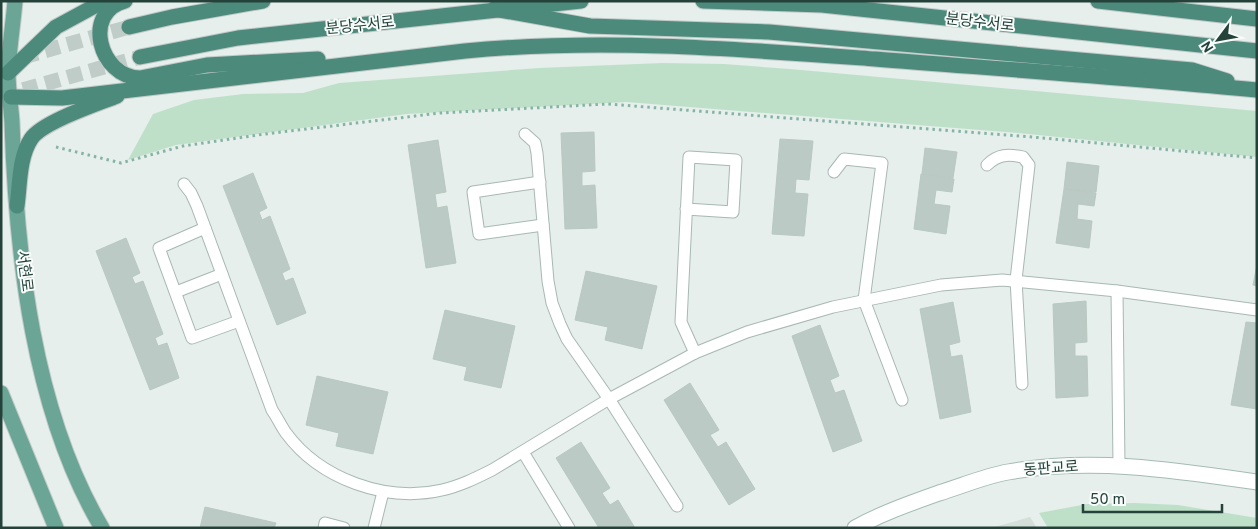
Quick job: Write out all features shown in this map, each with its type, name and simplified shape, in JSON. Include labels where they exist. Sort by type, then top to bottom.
[{"type":"highway","points":[[5,77],[56,27],[104,1]]},
{"type":"highway","points":[[125,1],[117,3],[107,12],[100,32],[100,44],[109,62],[129,78],[140,78],[207,65],[341,57],[377,62]]},
{"type":"highway","points":[[130,27],[180,15],[263,1]]},
{"type":"highway","name":"분당수서로","points":[[140,57],[238,38],[581,1]]},
{"type":"highway","name":"분당수서로","points":[[703,1],[822,5],[1257,51]]},
{"type":"highway","points":[[1098,1],[1257,19]]},
{"type":"highway","points":[[494,9],[590,26],[769,32],[1192,70],[1256,90]]},
{"type":"highway","points":[[6,96],[62,98],[135,88],[522,46],[643,45],[790,53],[1256,90]]},
{"type":"highway","points":[[17,206],[24,158],[32,138],[43,127],[135,88]]},
{"type":"main road","name":"서현로","points":[[15,1],[5,77],[17,206],[30,311],[44,380],[75,473],[102,528]]},
{"type":"main road","points":[[1,393],[56,528]]},
{"type":"main road","name":"동판교로","points":[[855,528],[897,508],[1007,472],[1058,466],[1119,466],[1171,469],[1257,482]]},
{"type":"lane","points":[[525,134],[534,142],[540,182],[548,281],[552,303],[560,324],[567,339],[609,399],[676,506]]},
{"type":"lane","points":[[987,165],[994,158],[1008,155],[1023,157],[1029,165],[1016,280],[1022,384]]},
{"type":"lane","points":[[686,209],[733,212],[736,160],[689,157],[686,209],[681,322],[695,353]]},
{"type":"lane","points":[[834,172],[844,159],[882,163],[864,300],[902,400]]},
{"type":"lane","points":[[540,182],[473,192],[479,234],[543,225]]},
{"type":"lane","points":[[184,184],[192,193],[272,410],[286,433],[302,451],[341,478],[383,492],[410,493],[442,490],[492,470],[609,399],[695,353],[747,332],[834,306],[941,285],[1016,280],[1117,290],[1257,310]]},
{"type":"lane","points":[[205,228],[159,248],[192,338],[239,321]]},
{"type":"lane","points":[[176,292],[222,274]]},
{"type":"lane","points":[[1117,290],[1119,466]]},
{"type":"lane","points":[[523,452],[569,528]]},
{"type":"lane","points":[[374,528],[383,492]]},
{"type":"lane","points":[[324,528],[325,523],[344,528]]},
{"type":"path","points":[[56,147],[121,162],[183,146],[440,113],[607,104],[1032,137],[1257,158]]},
{"type":"shaded area","points":[[1030,517],[1037,528],[991,528]]},
{"type":"green space","points":[[662,63],[724,64],[790,69],[1257,111],[1257,157],[1018,133],[626,102],[407,114],[176,145],[128,160],[153,114],[194,100],[243,94],[303,93],[339,83],[539,68]]},
{"type":"green space","points":[[1134,503],[1178,505],[1257,518],[1257,528],[1048,528],[1039,513],[1087,504]]},
{"type":"building","points":[[594,132],[595,171],[582,172],[582,186],[595,185],[597,228],[565,229],[561,133]]},
{"type":"building","points":[[780,139],[813,141],[809,180],[796,179],[795,193],[808,194],[804,236],[772,234]]},
{"type":"building","points":[[438,140],[446,192],[435,194],[437,208],[447,206],[456,263],[426,268],[408,145]]},
{"type":"building","points":[[925,148],[957,152],[953,178],[922,174]]},
{"type":"building","points":[[1067,162],[1099,166],[1096,192],[1064,189]]},
{"type":"building","points":[[253,173],[267,208],[259,212],[262,220],[270,216],[290,269],[282,273],[285,281],[293,278],[306,313],[277,325],[223,186]]},
{"type":"building","points":[[921,174],[954,179],[952,192],[936,190],[934,204],[950,206],[946,234],[914,229]]},
{"type":"building","points":[[1064,189],[1096,193],[1094,206],[1078,204],[1077,219],[1092,221],[1089,248],[1056,243]]},
{"type":"building","points":[[126,238],[140,273],[132,277],[135,284],[143,281],[163,334],[155,338],[158,346],[167,343],[179,378],[150,390],[96,251]]},
{"type":"building","points":[[1257,265],[1257,286],[1253,285]]},
{"type":"building","points":[[586,271],[657,286],[642,349],[605,340],[608,327],[575,320]]},
{"type":"building","points":[[1086,301],[1087,342],[1075,343],[1075,356],[1087,356],[1088,396],[1056,398],[1053,304]]},
{"type":"building","points":[[953,302],[960,342],[949,345],[951,357],[962,355],[971,412],[940,419],[920,309]]},
{"type":"building","points":[[445,310],[515,326],[501,388],[464,380],[467,367],[433,359]]},
{"type":"building","points":[[1246,322],[1257,323],[1257,409],[1231,405]]},
{"type":"building","points":[[820,325],[839,376],[830,380],[835,393],[844,390],[862,441],[833,452],[792,336]]},
{"type":"building","points":[[317,376],[388,392],[373,454],[336,446],[339,433],[306,425]]},
{"type":"building","points":[[690,383],[719,430],[710,435],[718,447],[726,442],[755,489],[729,505],[664,400]]},
{"type":"building","points":[[581,442],[610,488],[602,493],[610,505],[618,500],[635,528],[599,528],[556,458]]},
{"type":"building","points":[[205,507],[276,523],[274,528],[200,528]]},
{"type":"tunnel","points":[[23,57],[129,27]]},
{"type":"tunnel","points":[[1,96],[140,57]]}]
